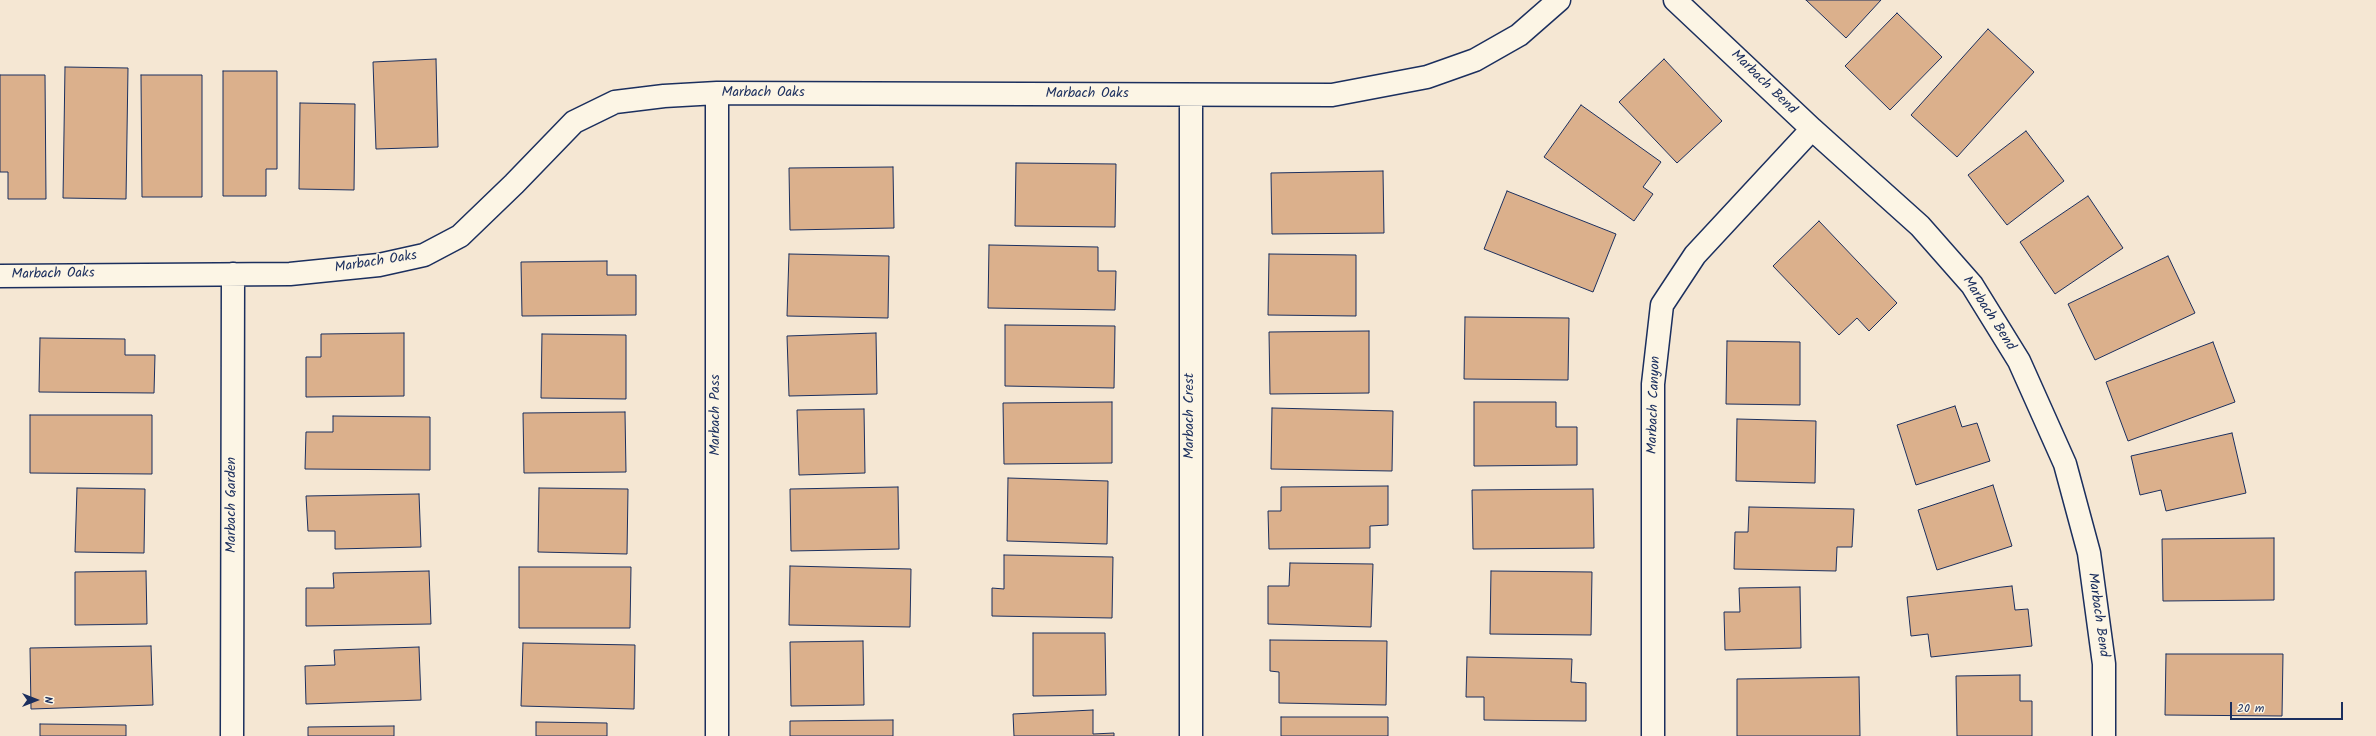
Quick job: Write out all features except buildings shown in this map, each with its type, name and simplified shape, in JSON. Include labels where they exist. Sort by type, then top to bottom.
[{"type":"street","name":"Marbach Oaks","points":[[0,276],[297,273],[379,264],[424,255],[460,236],[574,122],[615,102],[664,96],[717,93],[1192,96],[1332,95],[1427,77],[1475,60],[1519,35],[1559,0]]},
{"type":"street","name":"Marbach Bend","points":[[1675,0],[1812,130],[1920,226],[1972,285],[2019,361],[2065,464],[2089,553],[2104,664],[2104,736]]},
{"type":"street","name":"Marbach Pass","points":[[716,736],[717,93]]},
{"type":"street","name":"Marbach Crest","points":[[1191,736],[1192,96]]},
{"type":"street","name":"Marbach Canyon","points":[[1653,736],[1653,384],[1662,305],[1695,255],[1812,130]]},
{"type":"street","name":"Marbach Garden","points":[[232,736],[233,274]]}]
